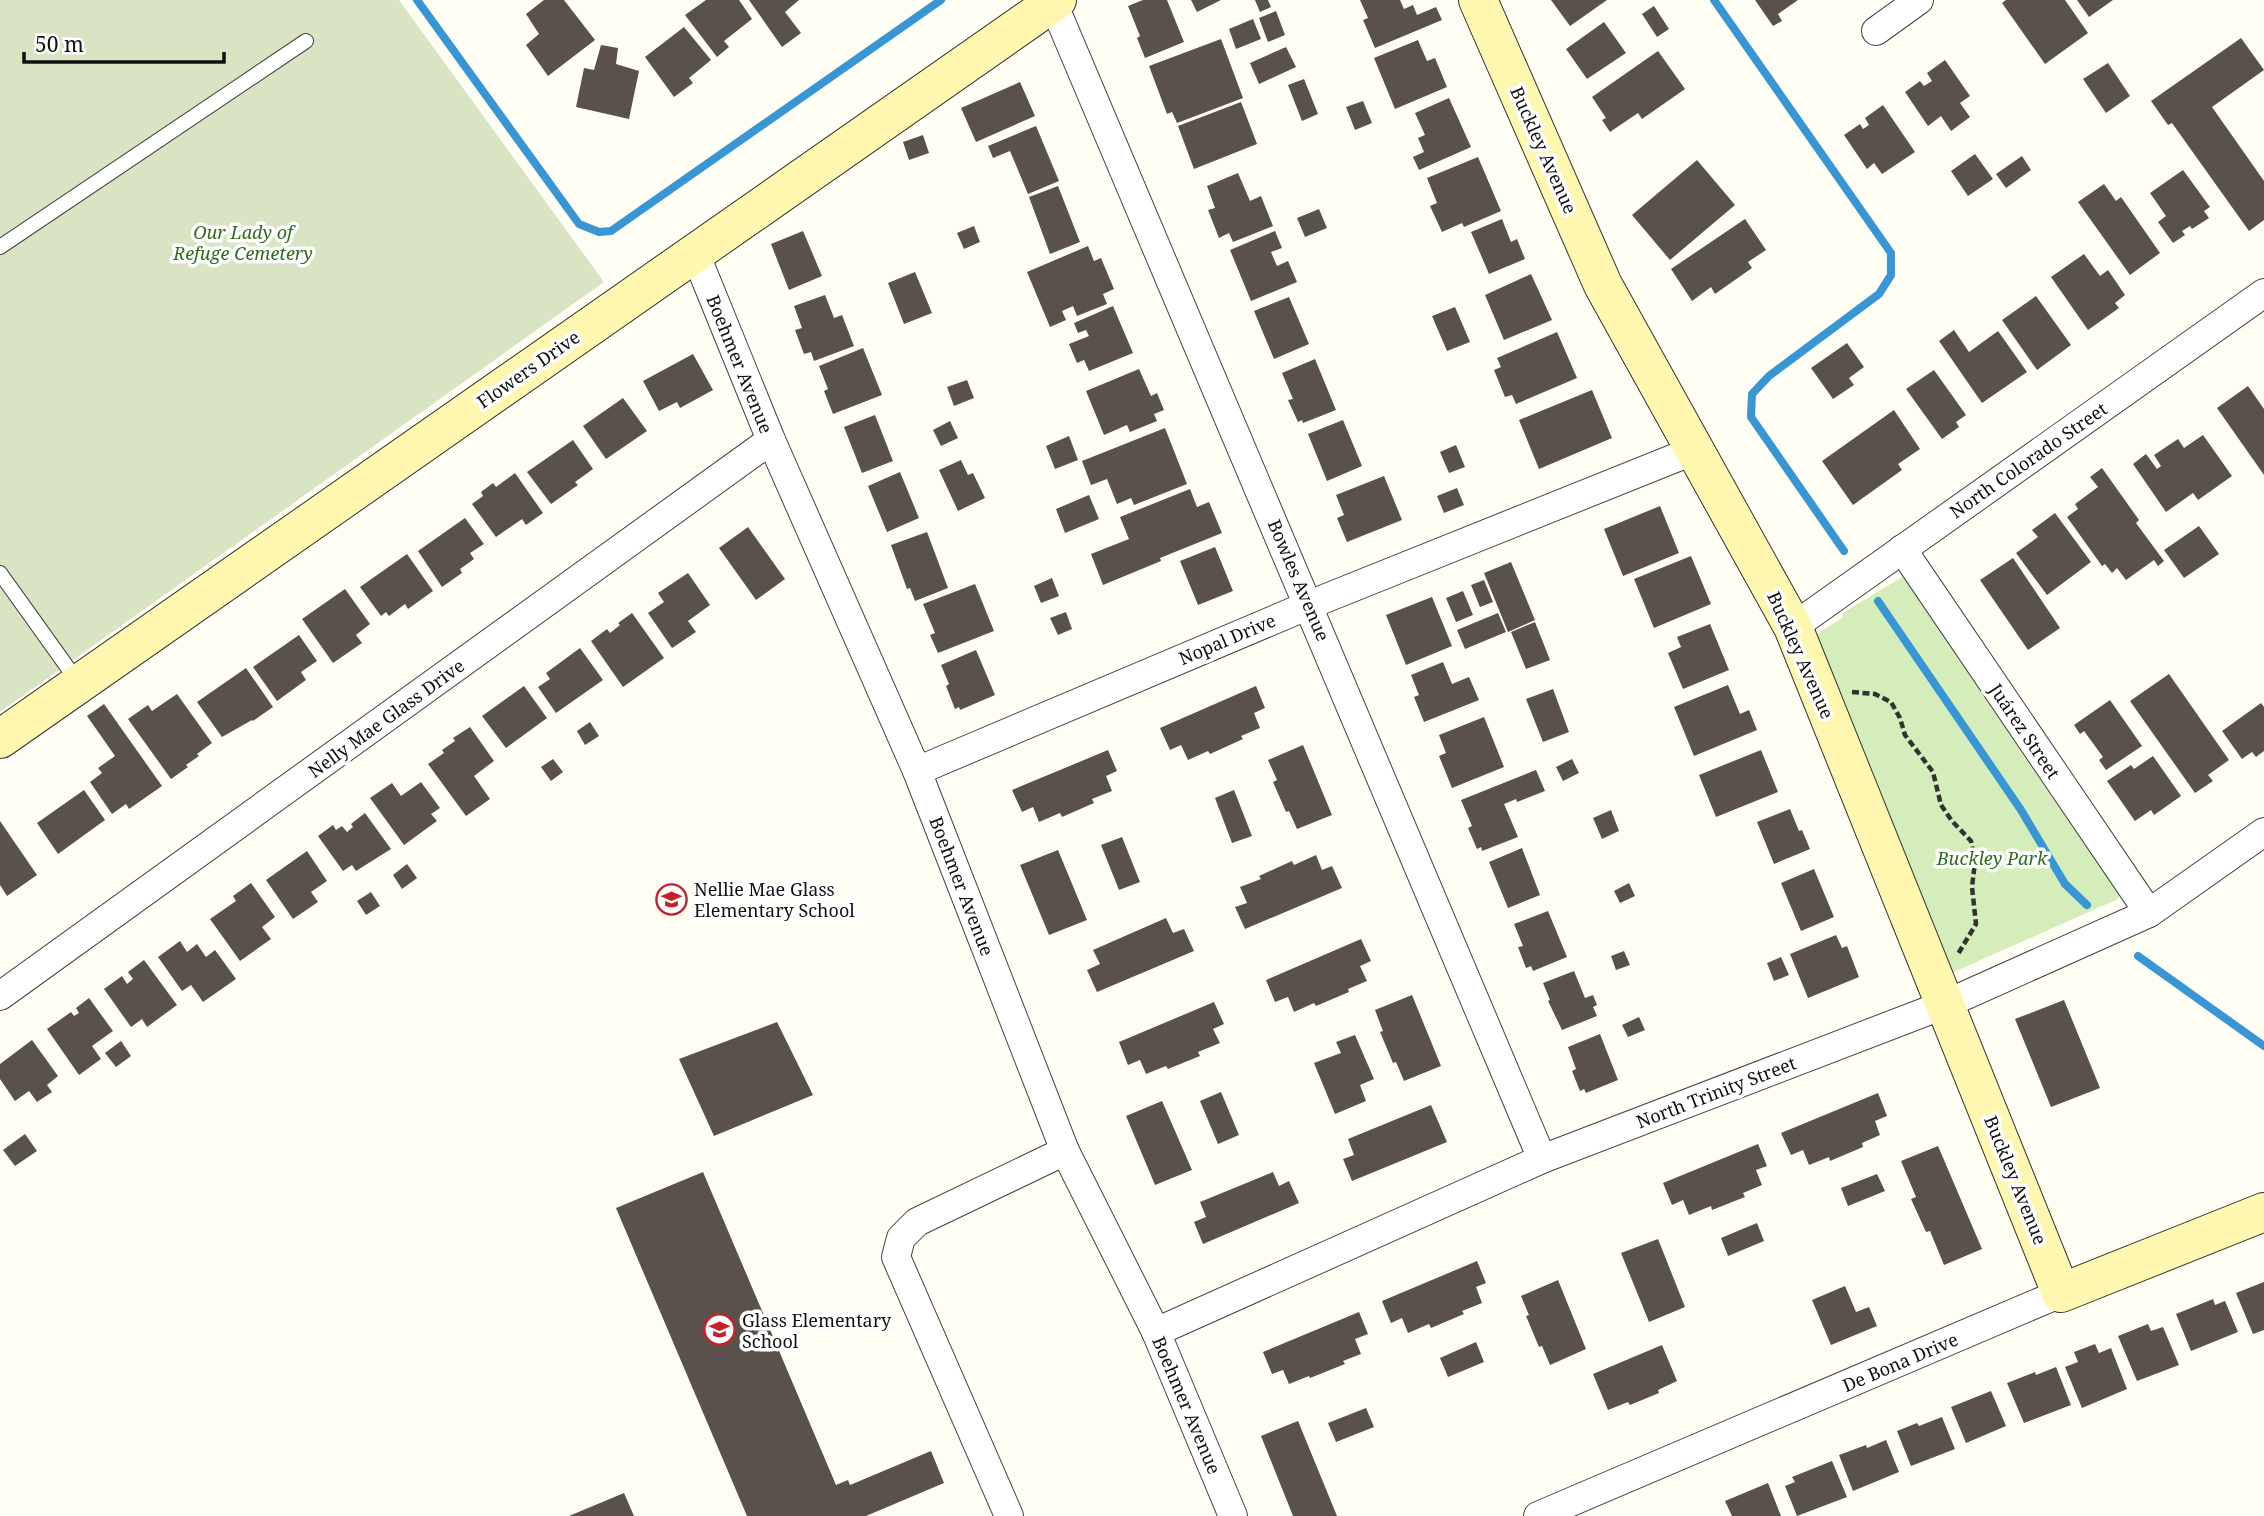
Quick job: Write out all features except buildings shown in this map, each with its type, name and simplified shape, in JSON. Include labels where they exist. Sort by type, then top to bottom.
[{"type":"street","name":"Buckley Avenue","points":[[1478,0],[1602,285],[1793,627],[2061,1293]]},
{"type":"street","points":[[1876,31],[1919,0]]},
{"type":"street","name":"Flowers Drive","points":[[0,738],[1055,1]]},
{"type":"street","name":"Bowles Avenue","points":[[1055,1],[1542,1159]]},
{"type":"street","name":"Boehmer Avenue","points":[[695,253],[771,440],[917,771],[1065,1151],[1156,1332],[1233,1516]]},
{"type":"street","name":"North Colorado Street","points":[[1793,627],[2264,293]]},
{"type":"street","name":"Nelly Mae Glass Drive","points":[[0,996],[771,440]]},
{"type":"street","name":"Nopal Drive","points":[[917,771],[1309,604],[1695,450]]},
{"type":"street","name":"Juárez Street","points":[[1902,549],[2149,913]]},
{"type":"street","name":"North Trinity Street","points":[[1156,1332],[1542,1159],[1946,1004],[2149,913],[2264,832]]},
{"type":"street","points":[[1009,1516],[896,1257],[901,1238],[916,1223],[1065,1151]]},
{"type":"street","name":"De Bona Drive","points":[[1538,1516],[2061,1293],[2264,1212]]},
{"type":"lane","points":[[0,247],[306,41]]},
{"type":"lane","points":[[0,573],[78,682]]},
{"type":"path","points":[[1850,692],[1875,694],[1891,702],[1905,735],[1933,772],[1941,805],[1971,841],[1975,862],[1972,887],[1976,924],[1958,955]]},
{"type":"green space","name":"Our Lady of Refuge Cemetery","points":[[0,0],[399,0],[604,282],[0,712]]},
{"type":"green space","name":"Buckley Park","points":[[1902,577],[1910,581],[2120,892],[2118,899],[1947,975],[1806,641],[1842,618],[1843,613]]},
{"type":"waterway","points":[[417,0],[579,224],[599,232],[611,231],[941,0]]},
{"type":"waterway","points":[[1714,0],[1891,253],[1891,275],[1879,294],[1769,376],[1752,394],[1751,417],[1844,551]]},
{"type":"waterway","points":[[1878,601],[2021,810],[2065,884],[2087,905]]},
{"type":"waterway","points":[[2138,956],[2264,1046]]},
{"type":"place","name":"Nellie Mae Glass Elementary School","points":[[671,899]]},
{"type":"place","name":"Glass Elementary School","points":[[719,1330]]}]
